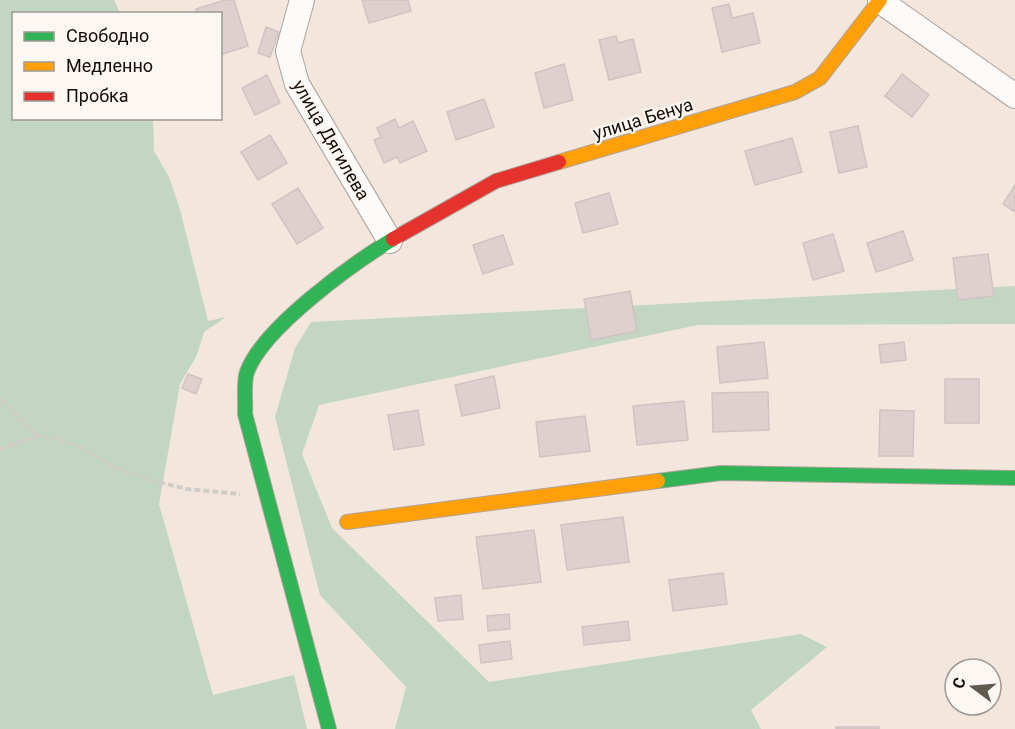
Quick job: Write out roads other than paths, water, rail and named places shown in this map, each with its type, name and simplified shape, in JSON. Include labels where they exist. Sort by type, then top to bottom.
[{"type":"street","name":"улица Дягилева","points":[[302,0],[288,51],[297,84],[390,241]]},
{"type":"street","name":"улица Бенуа","points":[[329,729],[245,414],[247,373],[266,342],[292,313],[390,241],[496,182],[795,92],[820,78],[880,1]]},
{"type":"street","points":[[880,1],[1015,96]]},
{"type":"street","points":[[347,522],[721,473],[1015,478]]}]
